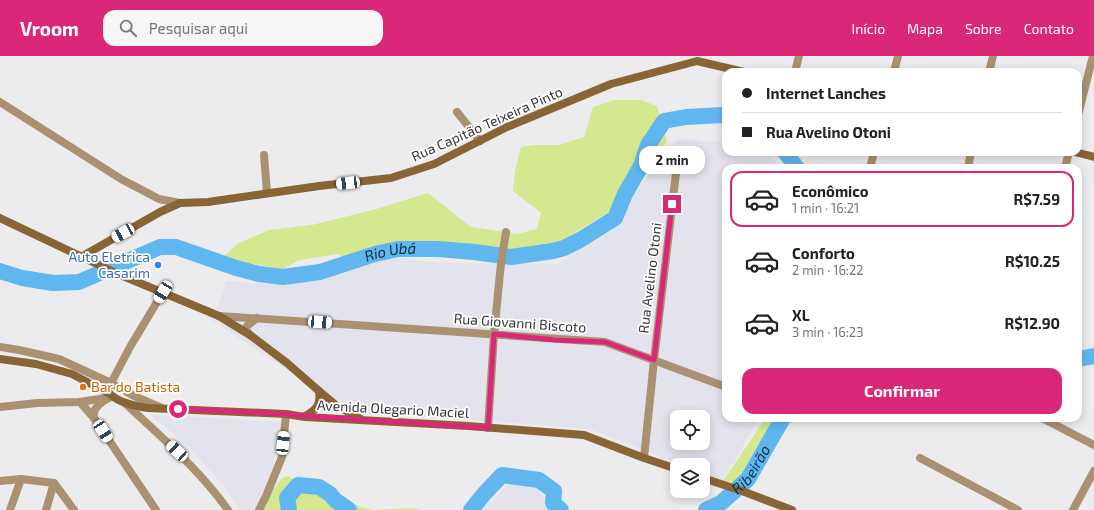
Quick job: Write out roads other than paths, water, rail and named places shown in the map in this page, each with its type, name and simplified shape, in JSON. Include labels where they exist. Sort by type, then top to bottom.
[{"type":"main road","points":[[698,58],[731,68]]},
{"type":"main road","name":"Rua Capitão Teixeira Pinto","points":[[81,257],[160,212],[180,203],[208,202],[267,193],[391,178],[434,164],[507,127],[612,84],[698,58]]},
{"type":"main road","points":[[1082,154],[1094,157]]},
{"type":"main road","points":[[0,218],[118,274],[219,316],[250,335],[287,363],[337,406],[364,420]]},
{"type":"main road","name":"Avenida Olegario Maciel","points":[[0,360],[36,364],[72,374],[109,396],[125,403],[148,408],[286,414],[584,435],[670,467]]},
{"type":"main road","points":[[305,416],[313,412],[319,404],[319,391]]},
{"type":"main road","points":[[710,480],[792,510]]},
{"type":"street","points":[[796,68],[799,56]]},
{"type":"street","points":[[895,68],[898,56]]},
{"type":"street","points":[[990,68],[993,56]]},
{"type":"street","points":[[1082,104],[1091,78],[1093,56]]},
{"type":"street","points":[[0,102],[121,180],[159,199],[180,203]]},
{"type":"street","points":[[456,112],[480,141]]},
{"type":"street","points":[[264,155],[267,193]]},
{"type":"street","name":"Rua Avelino Otoni","points":[[644,458],[676,173]]},
{"type":"street","points":[[488,428],[494,334],[501,263],[506,232]]},
{"type":"street","points":[[109,396],[108,388],[130,346],[163,292]]},
{"type":"street","name":"Rua Giovanni Biscoto","points":[[219,316],[494,334],[555,340],[605,342],[722,386]]},
{"type":"street","points":[[250,335],[246,330],[247,326],[257,318]]},
{"type":"street","points":[[0,347],[59,359],[162,408]]},
{"type":"street","points":[[0,406],[80,402],[109,396]]},
{"type":"street","points":[[94,418],[93,413],[96,408],[109,396]]},
{"type":"street","points":[[80,402],[94,418],[156,510]]},
{"type":"street","points":[[125,403],[187,461],[216,493],[228,510]]},
{"type":"street","points":[[259,510],[282,457],[286,414]]},
{"type":"street","points":[[1050,422],[1094,445]]},
{"type":"street","points":[[920,458],[1018,510]]},
{"type":"street","points":[[1073,510],[1094,470]]},
{"type":"street","points":[[0,481],[21,479],[54,483],[74,510]]},
{"type":"street","points":[[10,510],[21,479]]},
{"type":"street","points":[[46,510],[54,483]]},
{"type":"waterway","name":"Rio Ubá","points":[[0,271],[22,278],[53,283],[79,282],[160,247],[176,247],[236,268],[259,274],[283,277],[320,272],[375,254],[398,249],[438,249],[511,257],[553,251],[564,248],[580,240],[615,218],[625,194],[641,166],[648,145],[664,121],[686,117],[722,115]]},
{"type":"waterway","name":"Rio Ubá","points":[[788,156],[794,164]]},
{"type":"waterway","name":"Rio Ubá","points":[[1082,358],[1094,356]]},
{"type":"waterway","name":"Ribeirão","points":[[706,510],[721,503],[748,479],[781,422]]},
{"type":"waterway","name":"Ribeirão","points":[[471,510],[502,475],[539,480],[554,491],[553,503],[561,510]]},
{"type":"waterway","name":"Ribeirão","points":[[289,510],[287,498],[298,485],[319,487],[349,510]]},
{"type":"place","name":"Auto Eletrica Casarim","points":[[158,265]]},
{"type":"place","name":"Bar do Batista","points":[[83,387]]}]
